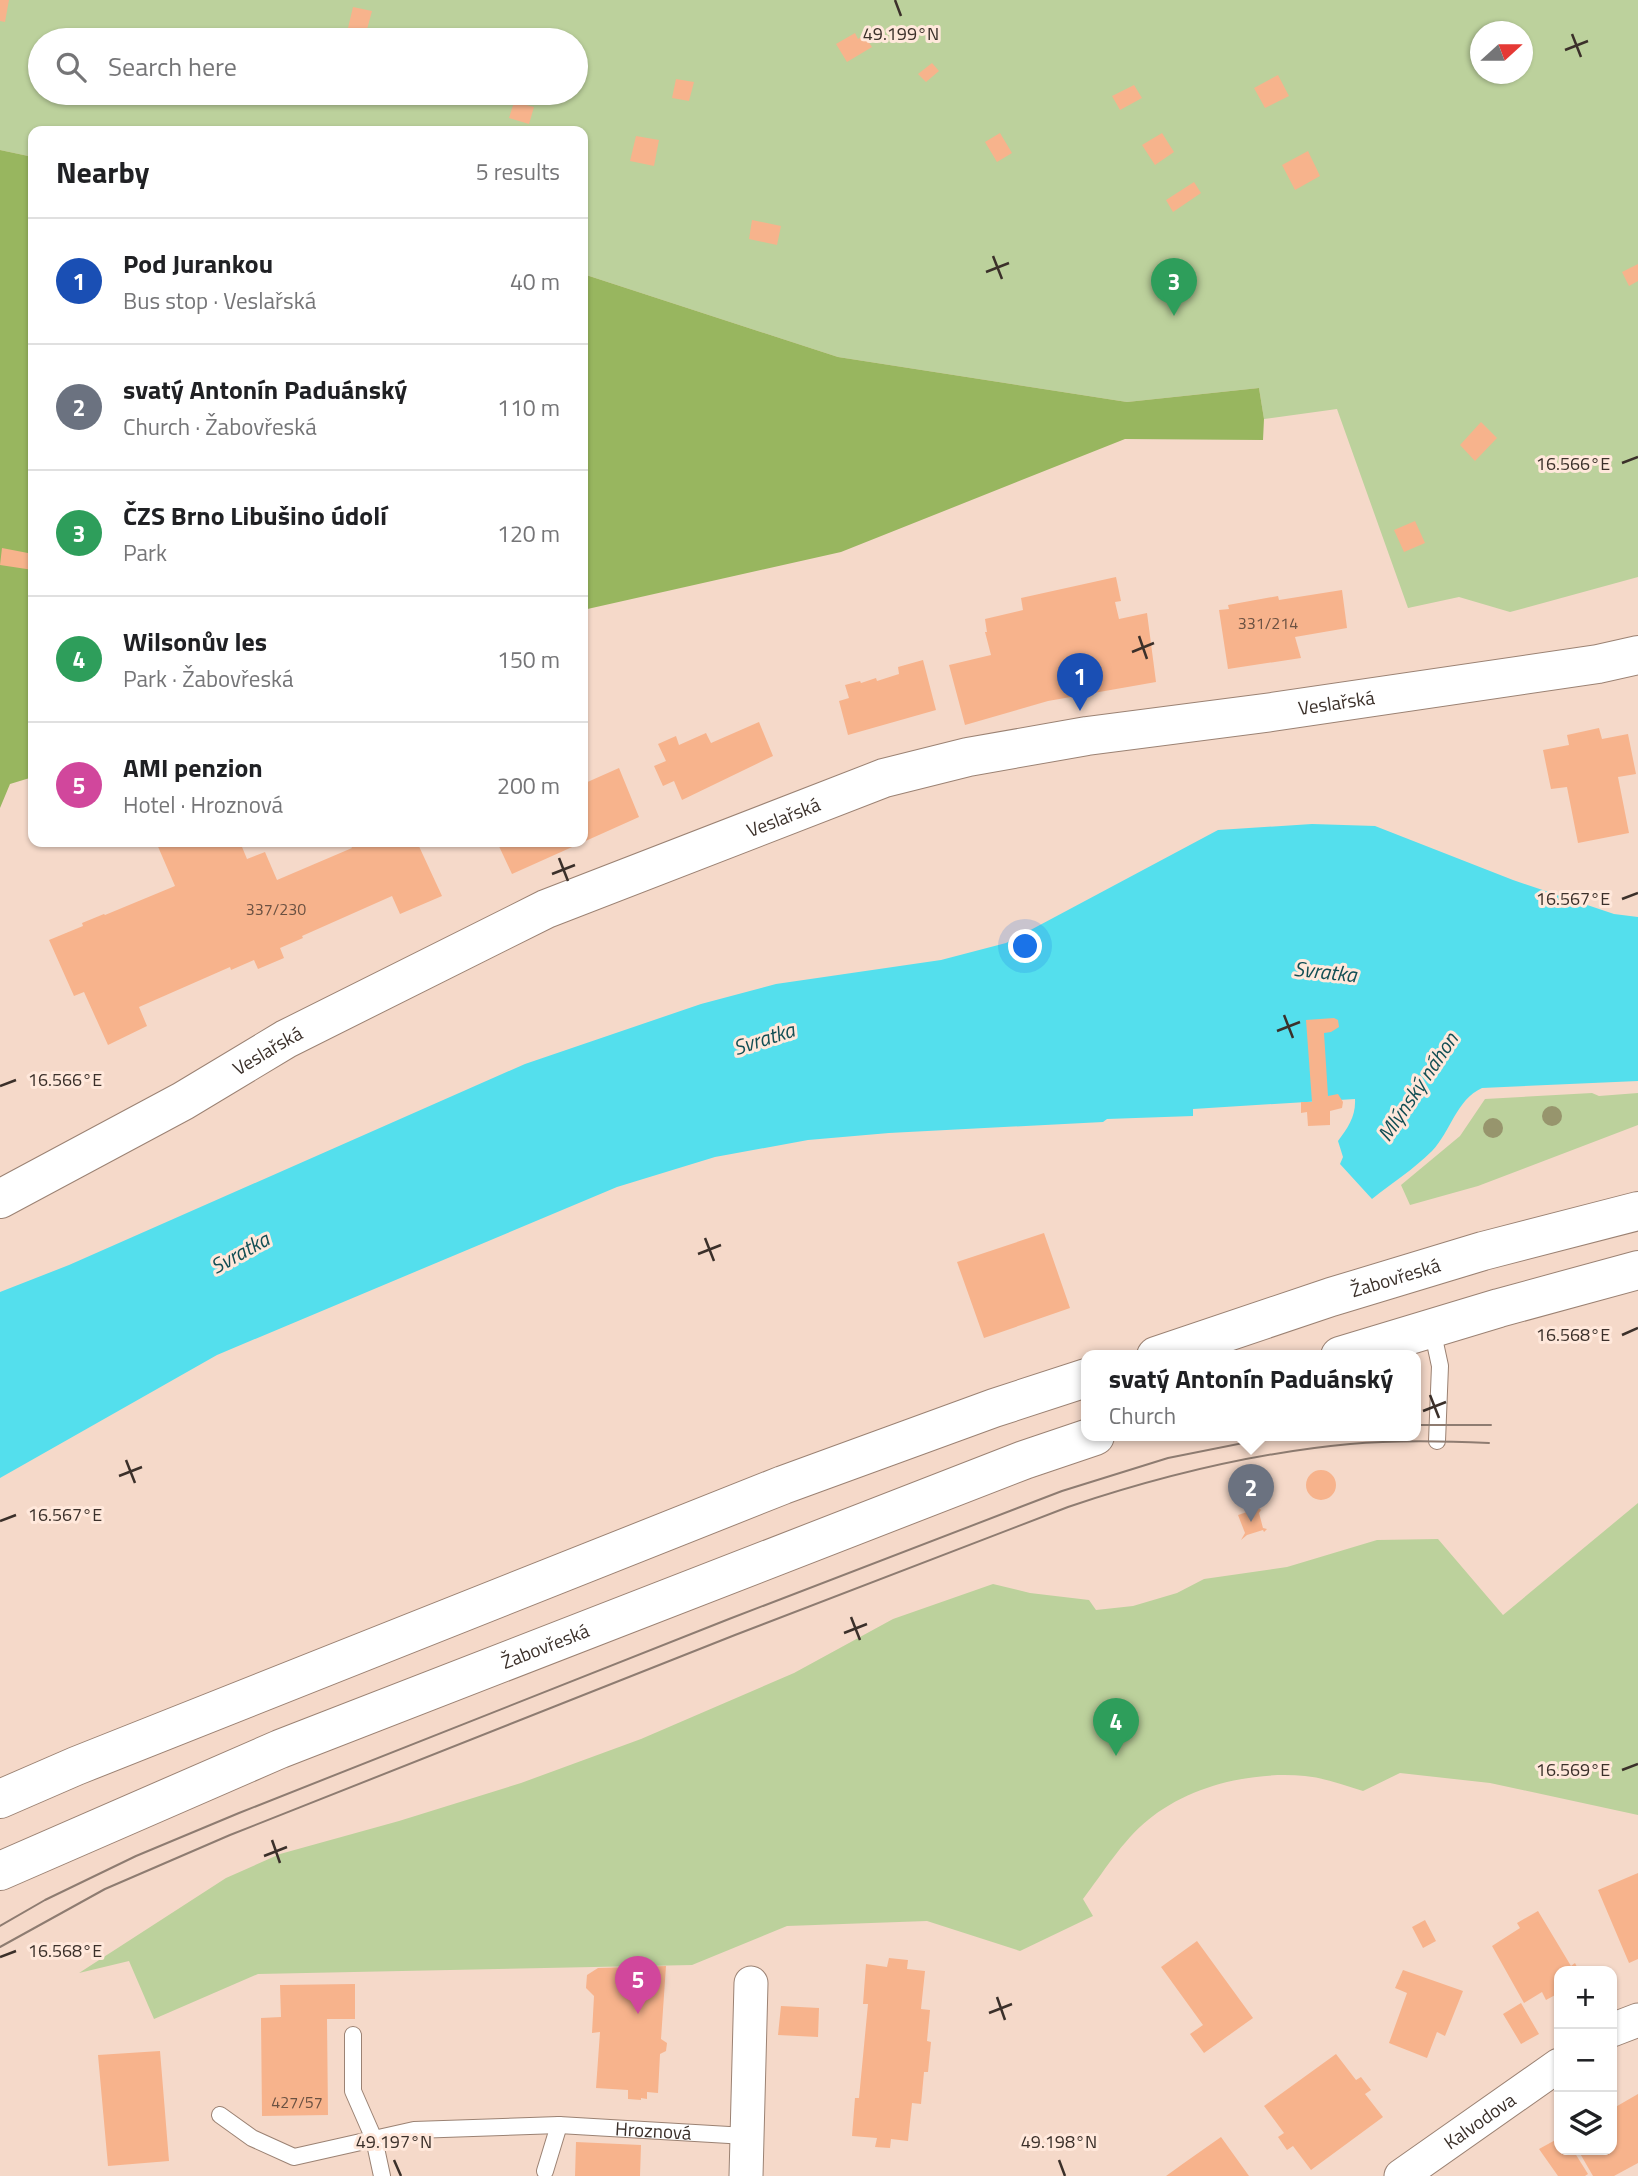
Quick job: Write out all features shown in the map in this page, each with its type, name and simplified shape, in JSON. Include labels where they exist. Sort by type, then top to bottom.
[{"type":"main road","name":"Veslařská","points":[[0,1199],[183,1101],[286,1039],[546,908],[884,778],[968,757],[1087,736],[1272,712],[1598,664],[1638,655]]},
{"type":"main road","name":"Žabovřeská","points":[[1174,1350],[1331,1297],[1483,1251],[1638,1211]]},
{"type":"main road","points":[[1360,1350],[1638,1270]]},
{"type":"main road","points":[[0,1799],[76,1766],[680,1525],[994,1408],[1081,1380]]},
{"type":"main road","name":"Žabovřeská","points":[[0,1871],[280,1749],[973,1480],[1081,1441]]},
{"type":"street","points":[[746,2176],[751,1983]]},
{"type":"street","points":[[1615,2029],[1638,2020]]},
{"type":"street","name":"Kalvodova","points":[[1401,2176],[1554,2069]]},
{"type":"lane","points":[[1432,1328],[1440,1366],[1437,1441]]},
{"type":"lane","points":[[353,2035],[353,2091],[374,2139],[382,2176]]},
{"type":"lane","name":"Hroznová","points":[[220,2115],[252,2138],[294,2157],[414,2130],[559,2125],[746,2136]]},
{"type":"lane","points":[[545,2171],[559,2125]]},
{"type":"green space","points":[[0,0],[1638,0],[1638,577],[1510,612],[1459,597],[1408,608],[1337,409],[1264,419],[1259,388],[1127,402],[838,357],[588,276],[588,126],[28,126],[28,156],[0,150]]},
{"type":"green space","points":[[0,150],[28,156],[28,779],[10,784],[0,808]]},
{"type":"green space","points":[[588,276],[838,357],[1127,402],[1259,388],[1264,419],[1263,440],[1125,439],[841,552],[588,609]]},
{"type":"green space","points":[[1592,1093],[1599,1096],[1638,1093],[1638,1125],[1478,1186],[1410,1205],[1401,1185],[1460,1136],[1485,1099]]},
{"type":"green space","points":[[1638,1503],[1638,1815],[1490,1783],[1400,1773],[1363,1791],[1312,1777],[1264,1776],[1222,1783],[1164,1808],[1130,1838],[1083,1899],[1093,1916],[1020,1951],[927,1921],[787,1926],[692,1965],[258,1974],[154,2019],[129,1961],[79,1973],[226,1878],[280,1854],[521,1783],[641,1739],[794,1673],[893,1619],[993,1584],[1030,1593],[1089,1600],[1096,1610],[1133,1606],[1177,1593],[1204,1579],[1287,1567],[1377,1540],[1438,1539],[1503,1615]]},
{"type":"water","points":[[1312,824],[1375,826],[1513,880],[1614,914],[1638,917],[1638,1081],[1482,1088],[1466,1100],[1432,1151],[1372,1199],[1340,1164],[1343,1157],[1338,1141],[1351,1122],[1355,1099],[1193,1109],[1193,1116],[1107,1119],[1103,1122],[808,1140],[715,1157],[617,1187],[217,1355],[0,1478],[0,1292],[69,1265],[525,1064],[701,1004],[776,984],[941,960],[1006,943],[1218,830]]},
{"type":"building","points":[[0,0],[9,0],[5,22],[0,21]]},
{"type":"building","points":[[353,7],[372,11],[367,28],[348,28]]},
{"type":"building","points":[[855,33],[858,39],[864,35],[872,47],[847,62],[836,44]]},
{"type":"building","points":[[932,63],[939,71],[926,82],[918,74]]},
{"type":"building","points":[[1278,75],[1289,96],[1265,108],[1254,88]]},
{"type":"building","points":[[676,79],[694,82],[689,101],[672,98]]},
{"type":"building","points":[[1134,85],[1142,98],[1120,110],[1112,96]]},
{"type":"building","points":[[513,105],[534,107],[529,124],[509,118]]},
{"type":"building","points":[[1000,133],[1012,153],[997,162],[985,142]]},
{"type":"building","points":[[1162,133],[1174,152],[1155,165],[1142,145]]},
{"type":"building","points":[[636,136],[659,140],[654,166],[630,161]]},
{"type":"building","points":[[1308,151],[1320,176],[1295,190],[1282,165]]},
{"type":"building","points":[[1194,182],[1201,193],[1173,212],[1166,200]]},
{"type":"building","points":[[752,220],[781,226],[777,245],[749,239]]},
{"type":"building","points":[[1638,264],[1638,281],[1629,286],[1622,272]]},
{"type":"building","points":[[1481,422],[1497,438],[1475,461],[1460,445]]},
{"type":"building","points":[[1415,521],[1425,543],[1404,552],[1394,530]]},
{"type":"building","points":[[2,548],[28,553],[28,569],[0,565]]},
{"type":"building","points":[[1116,577],[1121,601],[1115,602],[1119,619],[1147,613],[1156,682],[1048,701],[965,725],[949,665],[991,655],[985,632],[985,619],[1023,610],[1021,598]]},
{"type":"building","points":[[1342,590],[1347,628],[1295,637],[1301,658],[1228,669],[1219,610],[1229,609],[1228,605],[1278,596],[1279,600]]},
{"type":"building","points":[[923,660],[936,710],[848,735],[839,701],[849,698],[845,685],[876,678],[877,681],[899,674],[898,667]]},
{"type":"building","points":[[759,722],[773,756],[682,800],[674,781],[663,786],[654,766],[666,761],[658,744],[676,736],[679,745],[706,733],[711,743]]},
{"type":"building","points":[[1599,728],[1602,739],[1628,734],[1636,774],[1618,777],[1629,833],[1578,843],[1567,787],[1551,789],[1543,750],[1569,745],[1567,735]]},
{"type":"building","points":[[619,768],[639,817],[588,840],[588,782]]},
{"type":"building","points":[[158,847],[242,847],[247,859],[265,852],[277,880],[352,847],[419,847],[442,896],[400,914],[392,896],[280,948],[284,958],[258,969],[254,960],[231,970],[230,967],[139,1007],[147,1026],[108,1045],[84,992],[74,996],[49,940],[83,926],[82,923],[175,886]]},
{"type":"building","points":[[499,847],[572,847],[512,874]]},
{"type":"building","points":[[1306,1020],[1338,1020],[1339,1027],[1324,1033],[1328,1096],[1338,1094],[1343,1102],[1342,1108],[1330,1111],[1330,1125],[1308,1126],[1307,1112],[1301,1113],[1301,1102],[1312,1102]]},
{"type":"building","points":[[1044,1233],[1070,1308],[984,1338],[957,1262]]},
{"type":"building","points":[[1321,1470],[1332,1474],[1336,1485],[1332,1496],[1321,1500],[1310,1496],[1306,1485],[1310,1474]]},
{"type":"building","points":[[1259,1508],[1263,1528],[1267,1529],[1247,1535],[1241,1540],[1245,1533],[1238,1515]]},
{"type":"building","points":[[1638,1873],[1638,1959],[1629,1963],[1598,1890]]},
{"type":"building","points":[[1538,1911],[1571,1966],[1554,1966],[1554,1996],[1546,2000],[1542,1992],[1524,2003],[1492,1946],[1520,1928],[1517,1923]]},
{"type":"building","points":[[1425,1920],[1436,1941],[1423,1948],[1412,1927]]},
{"type":"building","points":[[1197,1941],[1253,2018],[1204,2053],[1190,2034],[1203,2025],[1161,1967]]},
{"type":"building","points":[[889,1958],[908,1960],[907,1969],[925,1971],[921,2009],[930,2010],[927,2041],[931,2042],[928,2072],[924,2072],[921,2104],[912,2103],[908,2141],[891,2139],[890,2148],[875,2147],[877,2138],[852,2136],[855,2098],[859,2098],[868,2004],[863,2004],[866,1964],[887,1967]]},
{"type":"building","points":[[666,1966],[661,2039],[667,2043],[666,2051],[660,2054],[658,2093],[647,2092],[647,2099],[628,2099],[628,2090],[596,2088],[600,2032],[592,2033],[594,1996],[586,1988],[587,1975],[598,1968]]},
{"type":"building","points":[[1403,1970],[1463,1991],[1445,2036],[1437,2032],[1427,2058],[1389,2043],[1407,1993],[1395,1988]]},
{"type":"building","points":[[355,1984],[355,2019],[327,2019],[328,2115],[262,2116],[261,2018],[281,2017],[280,1985]]},
{"type":"building","points":[[1521,2003],[1539,2034],[1521,2044],[1503,2014]]},
{"type":"building","points":[[781,2006],[819,2008],[818,2037],[778,2035]]},
{"type":"building","points":[[160,2051],[169,2161],[108,2166],[98,2055]]},
{"type":"building","points":[[1336,2054],[1356,2080],[1361,2077],[1371,2090],[1365,2094],[1383,2117],[1311,2170],[1293,2146],[1287,2150],[1278,2137],[1284,2133],[1264,2106]]},
{"type":"building","points":[[1638,2094],[1638,2163],[1614,2176],[1593,2176],[1581,2155],[1617,2155],[1617,2106]]},
{"type":"building","points":[[1221,2137],[1249,2176],[1166,2176],[1184,2163]]},
{"type":"building","points":[[1554,2141],[1554,2155],[1576,2155],[1588,2174],[1558,2176],[1539,2149]]},
{"type":"building","points":[[576,2142],[641,2145],[640,2176],[575,2176]]},
{"type":"tram line","points":[[1421,1425],[1491,1425]]},
{"type":"tram line","points":[[0,1926],[45,1900],[136,1856],[729,1619],[1062,1491],[1168,1458],[1253,1441]]},
{"type":"tram line","points":[[0,1947],[105,1889],[230,1835],[735,1635],[1068,1507],[1137,1485],[1278,1453],[1385,1442],[1489,1443]]},
{"type":"place","name":"ČZS Brno Libušino údolí","points":[[1174,316]]},
{"type":"place","name":"Pod Jurankou","points":[[1080,711]]},
{"type":"place","name":"svatý Antonín Paduánský","points":[[1251,1522]]},
{"type":"place","name":"Wilsonův les","points":[[1116,1756]]},
{"type":"place","name":"AMI penzion","points":[[638,2014]]},
{"type":"water label","name":"Svratka","points":[[1325,972]]},
{"type":"water label","name":"Svratka","points":[[764,1039]]},
{"type":"water label","name":"Mlýnský náhon","points":[[1418,1087]]},
{"type":"water label","name":"Svratka","points":[[240,1253]]}]
